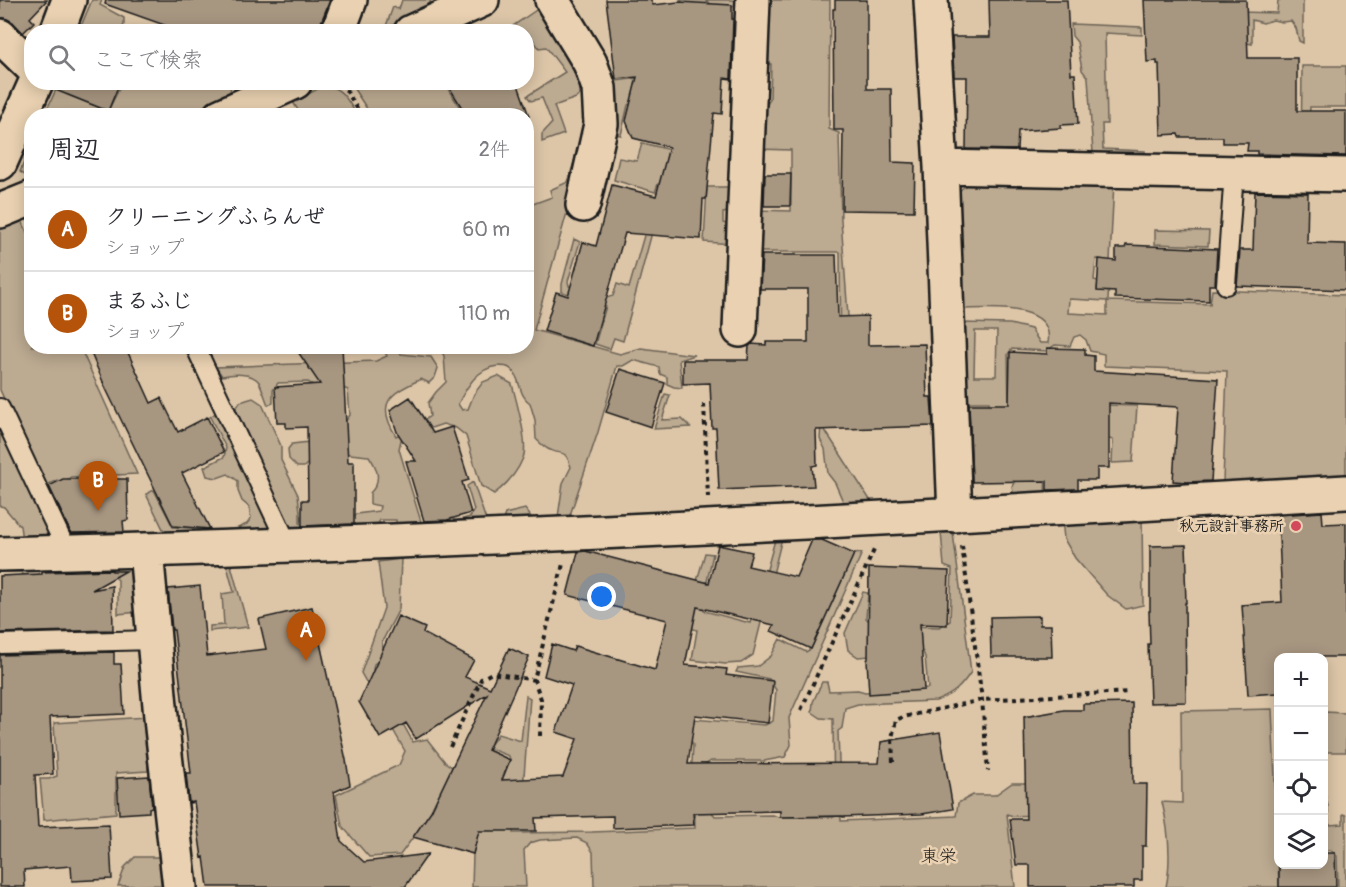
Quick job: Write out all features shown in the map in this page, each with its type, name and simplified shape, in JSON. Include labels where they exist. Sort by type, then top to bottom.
[{"type":"street","points":[[60,24],[69,0]]},
{"type":"street","points":[[341,24],[350,0]]},
{"type":"street","points":[[429,24],[482,0]]},
{"type":"street","points":[[552,0],[590,63],[599,88],[601,124],[583,205]]},
{"type":"street","points":[[740,330],[753,0]]},
{"type":"street","points":[[931,0],[957,515]]},
{"type":"street","points":[[0,36],[24,59]]},
{"type":"street","points":[[25,108],[32,90]]},
{"type":"street","points":[[238,108],[277,90]]},
{"type":"street","points":[[0,164],[24,109]]},
{"type":"street","points":[[940,167],[1346,175]]},
{"type":"street","points":[[0,211],[24,201]]},
{"type":"street","points":[[0,554],[571,534],[957,515],[1346,492]]},
{"type":"street","points":[[146,550],[162,729],[180,887]]},
{"type":"lane","points":[[1226,285],[1234,172]]},
{"type":"lane","points":[[199,354],[288,545]]},
{"type":"lane","points":[[0,408],[68,553]]},
{"type":"lane","points":[[0,644],[154,640]]},
{"type":"path","points":[[346,90],[357,108]]},
{"type":"path","points":[[704,404],[710,527]]},
{"type":"path","points":[[957,515],[982,700],[988,771]]},
{"type":"path","points":[[801,710],[888,518]]},
{"type":"path","points":[[540,736],[541,699],[534,680],[571,534]]},
{"type":"path","points":[[450,747],[481,679],[492,673],[534,680]]},
{"type":"path","points":[[893,762],[892,738],[896,720],[903,717],[982,700],[1128,692]]},
{"type":"shaded area","points":[[92,0],[102,0],[100,5],[124,18],[124,24],[82,24]]},
{"type":"shaded area","points":[[402,0],[431,0],[426,12],[396,24],[387,24],[393,7],[399,9]]},
{"type":"shaded area","points":[[680,0],[741,0],[728,9],[716,7],[706,1],[695,34],[704,37],[665,185],[658,184],[655,192],[614,180],[619,158],[637,161],[642,143],[671,150],[682,111],[667,108],[665,101],[647,97],[641,100],[640,105],[632,103],[628,105],[621,135],[611,133],[612,101],[608,82],[693,71],[685,5]],"holes":[[[680,81],[689,83],[684,101],[676,99]]]},
{"type":"shaded area","points":[[764,0],[830,0],[829,129],[839,133],[841,220],[850,343],[841,385],[840,252],[753,252],[755,210],[791,211],[791,150],[757,149],[758,126],[770,98],[771,64],[762,62]]},
{"type":"shaded area","points":[[1278,0],[1303,0],[1303,43],[1299,41],[1296,28],[1291,21],[1273,20],[1263,23],[1252,20],[1252,44],[1242,42],[1204,11],[1277,13]]},
{"type":"shaded area","points":[[542,6],[579,75],[580,95],[554,106],[564,134],[542,142],[542,134],[552,123],[542,98],[531,101],[527,96],[565,72],[546,47],[539,48],[534,41],[534,24],[516,24]]},
{"type":"shaded area","points":[[1071,24],[1142,27],[1142,35],[1105,33],[1107,124],[1102,124],[1103,149],[1145,151],[1145,157],[1098,157],[1093,153],[1088,78],[1082,70],[1077,42],[1072,36]]},
{"type":"shaded area","points":[[1302,66],[1346,66],[1346,107],[1310,107],[1308,161],[1301,161]]},
{"type":"shaded area","points":[[56,90],[64,90],[68,95],[100,108],[48,108]]},
{"type":"shaded area","points":[[118,90],[230,90],[230,94],[200,108],[110,108]]},
{"type":"shaded area","points":[[316,90],[338,90],[352,108],[297,108],[293,102]]},
{"type":"shaded area","points":[[355,90],[449,90],[460,108],[366,108]]},
{"type":"shaded area","points":[[577,152],[584,152],[534,330],[534,203],[552,197],[550,190],[568,182]]},
{"type":"shaded area","points":[[24,162],[24,175],[20,172]]},
{"type":"shaded area","points":[[971,181],[1114,182],[1108,301],[1210,304],[1212,290],[1346,295],[1346,478],[1223,482],[1227,371],[1104,366],[1104,354],[1090,351],[1086,340],[1080,335],[1074,337],[1070,346],[1055,345],[1046,351],[1012,349],[1008,354],[1009,412],[990,412],[989,402],[962,402],[961,323],[1010,324],[1031,329],[1040,343],[1048,343],[1047,329],[1041,320],[1030,314],[1016,310],[961,309],[958,192]],"holes":[[[1096,259],[1106,260],[1097,290],[1098,281],[1094,280]],[[1069,299],[1107,301],[1107,315],[1068,313]],[[975,331],[997,331],[996,376],[974,376]]]},
{"type":"shaded area","points":[[707,187],[736,187],[735,211],[723,213],[723,223],[735,227],[734,244],[704,242]]},
{"type":"shaded area","points":[[655,197],[661,199],[623,341],[614,338],[610,349],[595,344],[606,306],[602,310],[591,300],[562,292],[574,239],[580,242],[568,281],[569,286],[606,298],[613,296],[617,284],[629,288]]},
{"type":"shaded area","points":[[20,216],[24,225],[24,354],[83,354],[137,474],[71,477],[67,480],[66,501],[57,480],[45,486],[0,390],[0,225]]},
{"type":"shaded area","points":[[1155,230],[1209,231],[1208,246],[1155,244]]},
{"type":"shaded area","points":[[534,330],[620,354],[641,348],[694,355],[679,360],[682,388],[667,384],[667,377],[660,374],[659,367],[633,360],[623,366],[617,366],[568,521],[501,525],[505,514],[525,509],[532,518],[558,517],[563,483],[571,467],[564,454],[548,449],[536,439],[535,420],[530,403],[523,396],[515,374],[509,368],[498,366],[478,374],[458,404],[462,410],[468,409],[474,394],[483,382],[498,376],[512,384],[521,422],[524,443],[523,458],[507,483],[494,494],[481,486],[466,436],[456,428],[443,424],[416,433],[401,440],[399,449],[422,525],[431,528],[470,517],[474,510],[467,486],[473,482],[487,523],[397,533],[396,520],[379,520],[379,533],[290,532],[235,410],[240,402],[253,398],[262,404],[281,446],[281,460],[298,495],[300,523],[307,529],[343,528],[356,514],[379,511],[380,506],[370,504],[370,493],[376,484],[377,475],[369,456],[326,455],[310,461],[304,467],[297,467],[289,459],[288,449],[292,444],[309,442],[342,426],[350,415],[348,390],[339,386],[317,387],[308,382],[278,383],[273,390],[273,403],[268,405],[256,379],[242,374],[222,376],[216,367],[376,361],[387,356],[386,354],[431,357],[438,368],[435,377],[429,383],[421,379],[401,389],[389,400],[387,415],[396,436],[412,429],[430,416],[428,403],[446,382],[443,354],[534,354]]},
{"type":"shaded area","points":[[665,394],[670,395],[662,420],[682,419],[690,427],[654,429]]},
{"type":"shaded area","points":[[1105,405],[1137,406],[1133,462],[1112,463],[1113,440],[1106,438]]},
{"type":"shaded area","points":[[217,412],[272,524],[268,533],[240,534],[238,528],[247,524],[251,518],[249,507],[242,501],[238,491],[238,481],[228,474],[217,478],[207,476],[204,467],[224,457],[226,448],[210,417]]},
{"type":"shaded area","points":[[821,424],[874,506],[845,506],[835,483],[828,474],[825,449],[820,439]]},
{"type":"shaded area","points":[[1047,429],[1045,499],[1014,499],[1012,486]]},
{"type":"shaded area","points":[[0,431],[49,532],[46,538],[22,540],[20,526],[4,507],[0,506]]},
{"type":"shaded area","points":[[154,490],[173,527],[209,529],[209,534],[168,534],[163,529],[146,494]]},
{"type":"shaded area","points":[[1142,514],[1143,605],[1126,609],[1107,595],[1075,558],[1064,539],[1062,519]]},
{"type":"shaded area","points":[[941,532],[953,533],[971,672],[957,690],[936,701],[858,704],[845,708],[842,728],[838,731],[841,821],[956,816],[958,803],[973,795],[995,795],[1012,783],[1068,783],[1057,814],[1013,816],[1007,814],[1015,887],[594,887],[593,852],[587,843],[577,838],[540,840],[530,843],[524,850],[526,887],[472,887],[473,854],[479,830],[420,828],[400,855],[369,857],[342,826],[336,795],[399,765],[405,751],[361,673],[384,608],[378,562],[401,559],[399,609],[382,642],[383,649],[388,654],[374,664],[373,670],[413,742],[427,739],[445,762],[456,770],[499,786],[510,760],[509,756],[488,748],[498,734],[521,741],[526,696],[530,698],[522,802],[515,804],[513,833],[695,828],[694,789],[691,780],[693,745],[681,718],[765,725],[773,721],[776,690],[769,679],[736,672],[738,668],[758,666],[771,656],[780,639],[806,652],[811,649],[854,554],[862,553],[789,718],[791,745],[785,757],[764,761],[711,761],[705,765],[708,808],[715,816],[834,817],[833,719],[821,718],[812,712],[813,702],[822,682],[827,682],[829,691],[858,690],[865,692],[928,688],[923,652],[858,657],[848,650],[845,633],[863,592],[868,593],[866,618],[873,625],[939,627],[950,621],[952,569],[944,566]]},
{"type":"shaded area","points":[[776,536],[782,538],[753,655],[741,663],[725,664],[692,660],[697,630],[684,626],[705,553],[713,554],[702,604],[704,611],[750,623]]},
{"type":"shaded area","points":[[229,558],[248,627],[210,631],[210,626],[224,625],[222,594],[234,592],[225,559]]},
{"type":"shaded area","points":[[123,563],[136,568],[139,612],[118,614],[118,580],[109,572],[84,574],[82,568],[39,569],[39,631],[25,577],[21,572],[0,572],[0,568]]},
{"type":"shaded area","points":[[1272,709],[1274,869],[1278,869],[1279,887],[1166,887],[1169,844],[1162,802],[1182,803],[1181,711]]},
{"type":"shaded area","points":[[1328,712],[1346,713],[1346,752],[1328,752]]},
{"type":"shaded area","points":[[146,717],[148,771],[116,773],[116,813],[44,820],[40,779],[57,776],[54,723]]},
{"type":"shaded area","points":[[1328,806],[1329,825],[1343,824],[1343,814],[1346,815],[1346,887],[1338,887],[1337,856],[1328,850]]},
{"type":"shaded area","points":[[135,857],[159,857],[163,885],[118,886],[125,867]]},
{"type":"building","points":[[0,0],[47,0],[30,18],[34,22],[24,24],[23,33],[13,22],[0,18]]},
{"type":"building","points":[[106,0],[330,0],[320,24],[162,24],[105,4]]},
{"type":"building","points":[[606,0],[651,0],[653,5],[679,2],[732,5],[731,79],[724,78],[722,114],[714,113],[706,199],[703,199],[701,239],[625,233],[593,346],[544,331],[556,292],[568,296],[583,242],[596,246],[612,185],[656,196],[669,147],[633,138],[626,121],[637,77],[616,79]]},
{"type":"building","points":[[835,0],[867,0],[867,89],[891,89],[892,162],[915,163],[914,211],[842,210],[843,130],[834,130],[833,9],[835,9]]},
{"type":"building","points":[[989,0],[1067,0],[1071,74],[1075,74],[1078,124],[1061,125],[1061,128],[1018,131],[1017,150],[966,149],[967,77],[954,77],[952,37],[990,37]]},
{"type":"building","points":[[1144,0],[1246,0],[1248,58],[1297,58],[1297,111],[1346,111],[1346,156],[1257,154],[1257,151],[1247,151],[1248,143],[1223,143],[1223,137],[1161,135],[1159,64],[1157,61],[1147,62]]},
{"type":"building","points":[[56,90],[117,90],[109,108],[100,108]]},
{"type":"building","points":[[451,90],[520,90],[526,108],[462,108]]},
{"type":"building","points":[[765,174],[791,174],[790,206],[764,206]]},
{"type":"building","points":[[1255,192],[1308,193],[1307,243],[1346,244],[1346,290],[1237,286],[1240,250],[1253,250]]},
{"type":"building","points":[[1126,245],[1217,249],[1215,285],[1209,285],[1209,301],[1115,298],[1115,292],[1097,291],[1099,259],[1116,261],[1116,248],[1125,248]]},
{"type":"building","points":[[762,255],[836,255],[838,317],[868,316],[868,345],[925,344],[927,397],[931,397],[933,426],[816,430],[817,465],[812,466],[814,486],[719,490],[716,428],[712,428],[710,383],[683,384],[683,360],[748,360],[751,344],[808,342],[808,289],[760,289]]},
{"type":"building","points":[[1047,348],[1085,349],[1085,355],[1094,356],[1094,371],[1218,379],[1211,481],[1173,481],[1178,407],[1109,403],[1109,468],[1097,468],[1097,480],[1078,480],[1078,489],[1047,490],[1047,481],[972,482],[969,404],[1009,404],[1010,352],[1047,354]]},
{"type":"building","points":[[91,354],[129,354],[151,403],[161,398],[178,432],[207,417],[224,452],[182,473],[210,529],[173,526]]},
{"type":"building","points":[[299,354],[342,354],[348,462],[354,462],[354,524],[302,526],[302,500],[308,500],[307,427],[286,428],[286,423],[277,423],[275,387],[320,384]]},
{"type":"building","points":[[620,369],[665,383],[651,427],[606,412]]},
{"type":"building","points":[[410,397],[433,433],[452,427],[469,480],[462,482],[471,513],[447,520],[424,521],[406,461],[416,461],[397,432],[390,410]]},
{"type":"building","points":[[63,479],[127,479],[128,520],[123,521],[124,532],[71,533],[49,486]]},
{"type":"building","points":[[1322,512],[1323,524],[1346,523],[1346,657],[1328,657],[1328,653],[1274,653],[1274,693],[1248,695],[1242,605],[1282,602],[1278,515]]},
{"type":"building","points":[[812,540],[822,540],[854,554],[811,649],[771,631],[774,625],[697,607],[685,665],[727,669],[726,675],[773,681],[768,723],[695,715],[688,764],[879,763],[881,742],[940,732],[953,809],[922,814],[843,817],[780,817],[780,811],[693,813],[694,825],[613,828],[613,816],[535,818],[536,831],[479,831],[473,854],[413,837],[431,811],[487,694],[416,739],[406,723],[380,738],[359,702],[398,616],[425,628],[423,633],[474,660],[465,677],[490,688],[509,648],[529,657],[488,750],[510,760],[502,780],[563,777],[577,739],[556,732],[572,685],[544,676],[552,644],[573,651],[575,646],[655,670],[667,620],[567,595],[578,552],[585,551],[709,583],[718,545],[752,552],[748,566],[796,577]]},
{"type":"building","points":[[1186,545],[1186,702],[1150,703],[1148,644],[1150,644],[1150,546]]},
{"type":"building","points":[[869,568],[949,571],[947,625],[920,624],[924,690],[869,694],[867,660]]},
{"type":"building","points":[[126,571],[92,590],[112,586],[113,630],[0,633],[0,576]]},
{"type":"building","points":[[200,586],[207,656],[266,649],[259,619],[312,607],[350,785],[334,792],[341,841],[364,862],[428,854],[405,887],[208,887],[194,802],[189,803],[186,773],[191,773],[168,589]]},
{"type":"building","points":[[1040,616],[1040,625],[1051,625],[1052,657],[991,657],[990,617]]},
{"type":"building","points":[[114,652],[114,664],[121,664],[124,714],[50,717],[53,774],[35,775],[38,827],[109,824],[112,879],[72,881],[71,866],[24,870],[25,887],[0,887],[0,655]]},
{"type":"building","points":[[1132,703],[1133,784],[1147,784],[1146,846],[1142,846],[1142,880],[1134,880],[1134,887],[1030,887],[1030,865],[1016,865],[1010,819],[1026,819],[1024,717],[1064,710],[1083,710],[1083,704]]},
{"type":"building","points":[[149,776],[152,807],[149,808],[149,812],[119,814],[117,778]]},
{"type":"building","points":[[1328,853],[1335,853],[1336,887],[1279,887],[1279,869],[1328,869]]},
{"type":"place","name":"まるふじ","points":[[98,511]]},
{"type":"place","name":"秋元設計事務所","points":[[1296,526]]},
{"type":"place","name":"クリーニングふらんぜ","points":[[306,661]]},
{"type":"district","name":"東栄","points":[[939,856]]}]
